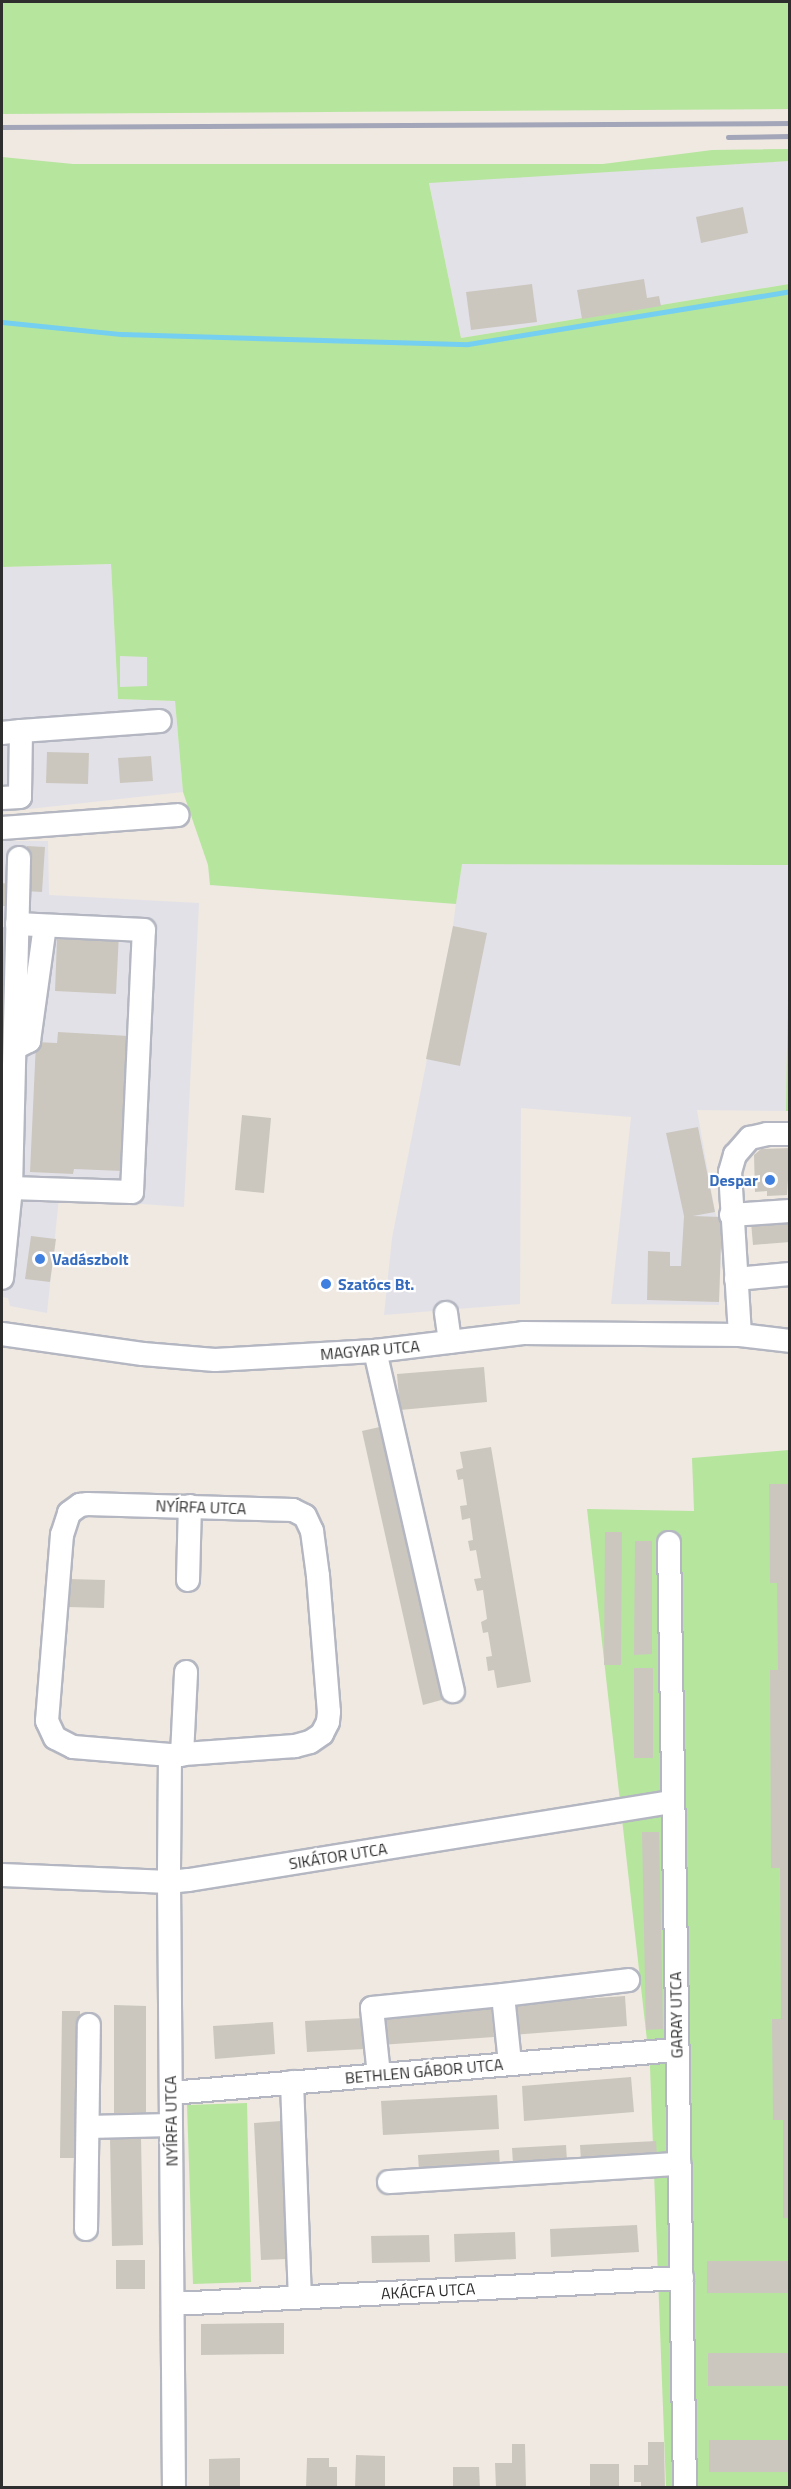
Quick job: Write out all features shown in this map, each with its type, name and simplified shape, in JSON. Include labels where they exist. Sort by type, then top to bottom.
[{"type":"street","points":[[2,798],[20,796],[11,732],[160,721]]},
{"type":"street","points":[[2,828],[178,815]]},
{"type":"street","points":[[2,1278],[15,1048],[13,863]]},
{"type":"street","points":[[6,1186],[132,1192],[144,930],[45,926],[12,919]]},
{"type":"street","points":[[15,1048],[29,1041],[45,926]]},
{"type":"street","points":[[740,1335],[729,1185],[735,1155],[750,1138],[767,1134],[789,1134]]},
{"type":"street","points":[[731,1215],[789,1211]]},
{"type":"street","points":[[736,1279],[789,1274]]},
{"type":"street","points":[[446,1313],[450,1342]]},
{"type":"street","name":"MAGYAR UTCA","points":[[740,1335],[789,1329]]},
{"type":"street","name":"MAGYAR UTCA","points":[[2,1334],[182,1358],[243,1359],[375,1351],[540,1333],[740,1335],[789,1341]]},
{"type":"street","points":[[375,1351],[453,1691]]},
{"type":"street","name":"NYÍRFA UTCA","points":[[87,1504],[190,1506],[293,1509],[305,1516],[312,1531],[316,1559],[329,1712],[328,1722],[322,1734],[303,1744],[176,1755],[73,1747],[60,1742],[51,1733],[47,1721],[65,1522],[74,1508],[87,1504]]},
{"type":"street","points":[[188,1580],[190,1506]]},
{"type":"street","name":"GARAY UTCA","points":[[669,1543],[685,2487]]},
{"type":"street","points":[[176,1755],[186,1672]]},
{"type":"street","name":"NYÍRFA UTCA","points":[[174,2487],[169,1882],[176,1755]]},
{"type":"street","name":"SIKÁTOR UTCA","points":[[2,1875],[169,1882],[672,1802]]},
{"type":"street","points":[[379,2074],[372,2008],[628,1980]]},
{"type":"street","points":[[503,1995],[510,2063]]},
{"type":"street","points":[[86,2229],[89,2025]]},
{"type":"street","name":"BETHLEN GÁBOR UTCA","points":[[171,2093],[676,2050]]},
{"type":"street","points":[[292,2082],[300,2297]]},
{"type":"street","points":[[88,2127],[171,2125]]},
{"type":"street","points":[[388,2182],[679,2164]]},
{"type":"street","name":"AKÁCFA UTCA","points":[[173,2304],[682,2278]]},
{"type":"shaded area","points":[[789,161],[789,284],[461,338],[429,182]]},
{"type":"shaded area","points":[[111,564],[118,699],[175,701],[183,792],[2,812],[2,567]]},
{"type":"shaded area","points":[[120,656],[147,656],[147,687],[120,687]]},
{"type":"shaded area","points":[[2,841],[48,841],[49,895],[199,903],[184,1207],[59,1198],[47,1313],[10,1306],[8,1298],[2,1297]]},
{"type":"shaded area","points":[[461,864],[789,865],[786,1111],[697,1110],[715,1212],[717,1217],[722,1217],[719,1305],[611,1304],[631,1117],[521,1108],[520,1304],[384,1315],[392,1238],[453,926]]},
{"type":"green space","points":[[2,2],[789,2],[789,109],[2,114]]},
{"type":"green space","points":[[789,149],[789,161],[429,183],[461,338],[789,284],[789,865],[462,864],[456,904],[210,885],[208,865],[183,792],[175,701],[118,699],[111,564],[2,567],[2,157],[73,164],[603,164],[712,150]],"holes":[[[120,656],[147,657],[147,686],[120,687]]]},
{"type":"green space","points":[[789,928],[790,1111],[786,1111]]},
{"type":"green space","points":[[789,1450],[789,2487],[666,2487],[650,2067],[587,1509],[694,1511],[692,1458]]},
{"type":"green space","points":[[247,2103],[251,2282],[193,2284],[187,2105]]},
{"type":"building","points":[[743,207],[748,233],[701,243],[696,217]]},
{"type":"building","points":[[644,279],[647,298],[659,296],[661,306],[582,319],[577,290]]},
{"type":"building","points":[[532,284],[537,322],[471,330],[466,292]]},
{"type":"building","points":[[47,752],[89,753],[88,784],[46,783]]},
{"type":"building","points":[[151,756],[153,781],[120,783],[118,758]]},
{"type":"building","points":[[27,846],[45,847],[42,892],[24,891]]},
{"type":"building","points":[[2,883],[9,884],[9,906],[2,906]]},
{"type":"building","points":[[453,926],[487,933],[460,1066],[426,1059]]},
{"type":"building","points":[[2,927],[9,928],[2,1167]]},
{"type":"building","points":[[82,932],[119,934],[116,994],[55,991],[57,939],[82,940]]},
{"type":"building","points":[[58,1032],[129,1036],[122,1171],[74,1169],[73,1174],[30,1172],[36,1042],[57,1043]]},
{"type":"building","points":[[242,1115],[271,1118],[264,1193],[235,1190]]},
{"type":"building","points":[[698,1127],[715,1212],[693,1216],[722,1217],[719,1302],[647,1300],[648,1251],[670,1252],[670,1266],[681,1266],[684,1216],[666,1133]]},
{"type":"building","points":[[790,1148],[787,1195],[767,1196],[767,1191],[755,1192],[754,1155],[761,1149]]},
{"type":"building","points":[[790,1219],[790,1242],[753,1245],[751,1222]]},
{"type":"building","name":"Vadászbolt","points":[[31,1236],[56,1239],[50,1282],[25,1279]]},
{"type":"building","points":[[484,1367],[487,1402],[400,1410],[397,1374]]},
{"type":"building","points":[[384,1426],[445,1699],[423,1705],[362,1431]]},
{"type":"building","points":[[491,1447],[531,1682],[497,1688],[494,1670],[488,1671],[486,1657],[492,1656],[488,1632],[483,1633],[481,1622],[487,1619],[483,1590],[477,1591],[474,1579],[481,1578],[476,1550],[470,1551],[468,1541],[473,1540],[470,1518],[462,1520],[460,1506],[467,1505],[463,1479],[458,1480],[456,1470],[463,1468],[460,1452]]},
{"type":"building","points":[[769,1484],[790,1484],[790,2218],[783,2218],[783,2120],[773,2120],[772,2019],[781,2019],[780,1868],[771,1868],[770,1670],[778,1670],[777,1583],[770,1583]]},
{"type":"building","points":[[605,1532],[622,1532],[621,1665],[604,1665]]},
{"type":"building","points":[[635,1541],[652,1541],[652,1654],[634,1655]]},
{"type":"building","points":[[68,1579],[105,1580],[104,1608],[68,1607]]},
{"type":"building","points":[[634,1668],[653,1668],[653,1758],[634,1758]]},
{"type":"building","points":[[642,1832],[659,1832],[663,2029],[646,2030]]},
{"type":"building","points":[[625,1996],[627,2026],[512,2035],[510,2004]]},
{"type":"building","points":[[114,2005],[146,2006],[146,2120],[114,2120]]},
{"type":"building","points":[[491,2006],[494,2037],[380,2045],[378,2014]]},
{"type":"building","points":[[62,2011],[80,2011],[78,2158],[60,2158]]},
{"type":"building","points":[[364,2018],[365,2049],[307,2052],[305,2021]]},
{"type":"building","points":[[273,2022],[275,2054],[215,2059],[213,2026]]},
{"type":"building","points":[[631,2077],[634,2112],[524,2121],[522,2086]]},
{"type":"building","points":[[497,2095],[499,2129],[383,2135],[381,2101]]},
{"type":"building","points":[[281,2121],[288,2259],[261,2260],[254,2123]]},
{"type":"building","points":[[110,2137],[141,2137],[143,2245],[112,2246]]},
{"type":"building","points":[[656,2141],[657,2157],[581,2161],[580,2145]]},
{"type":"building","points":[[566,2145],[567,2161],[513,2164],[512,2148]]},
{"type":"building","points":[[499,2150],[500,2166],[419,2171],[418,2155]]},
{"type":"building","points":[[637,2225],[639,2252],[551,2257],[550,2229]]},
{"type":"building","points":[[515,2232],[516,2259],[455,2262],[454,2234]]},
{"type":"building","points":[[429,2235],[430,2262],[372,2263],[371,2236]]},
{"type":"building","points":[[116,2260],[145,2260],[145,2289],[116,2289]]},
{"type":"building","points":[[707,2261],[790,2261],[790,2293],[707,2293]]},
{"type":"building","points":[[284,2323],[284,2354],[201,2355],[201,2324]]},
{"type":"building","points":[[708,2353],[790,2353],[790,2386],[708,2386]]},
{"type":"building","points":[[709,2440],[790,2440],[790,2472],[709,2472]]},
{"type":"building","points":[[648,2442],[664,2442],[665,2488],[641,2488],[641,2482],[634,2482],[634,2465],[648,2465]]},
{"type":"building","points":[[512,2444],[525,2444],[526,2488],[496,2488],[495,2463],[512,2463]]},
{"type":"building","points":[[356,2455],[385,2456],[385,2488],[355,2488]]},
{"type":"building","points":[[240,2458],[240,2488],[209,2488],[209,2459]]},
{"type":"building","points":[[307,2458],[329,2458],[329,2467],[337,2467],[337,2488],[306,2488]]},
{"type":"building","points":[[590,2464],[619,2464],[619,2488],[590,2488]]},
{"type":"building","points":[[453,2467],[479,2467],[480,2488],[453,2488]]},
{"type":"waterway","points":[[2,322],[121,334],[468,344],[790,291]]},
{"type":"railway","points":[[2,127],[790,123]]},
{"type":"railway","points":[[728,137],[790,136]]},
{"type":"place","name":"Despar","points":[[770,1180]]},
{"type":"place","name":"Vadászbolt","points":[[40,1259]]},
{"type":"place","name":"Szatócs Bt.","points":[[326,1284]]}]
